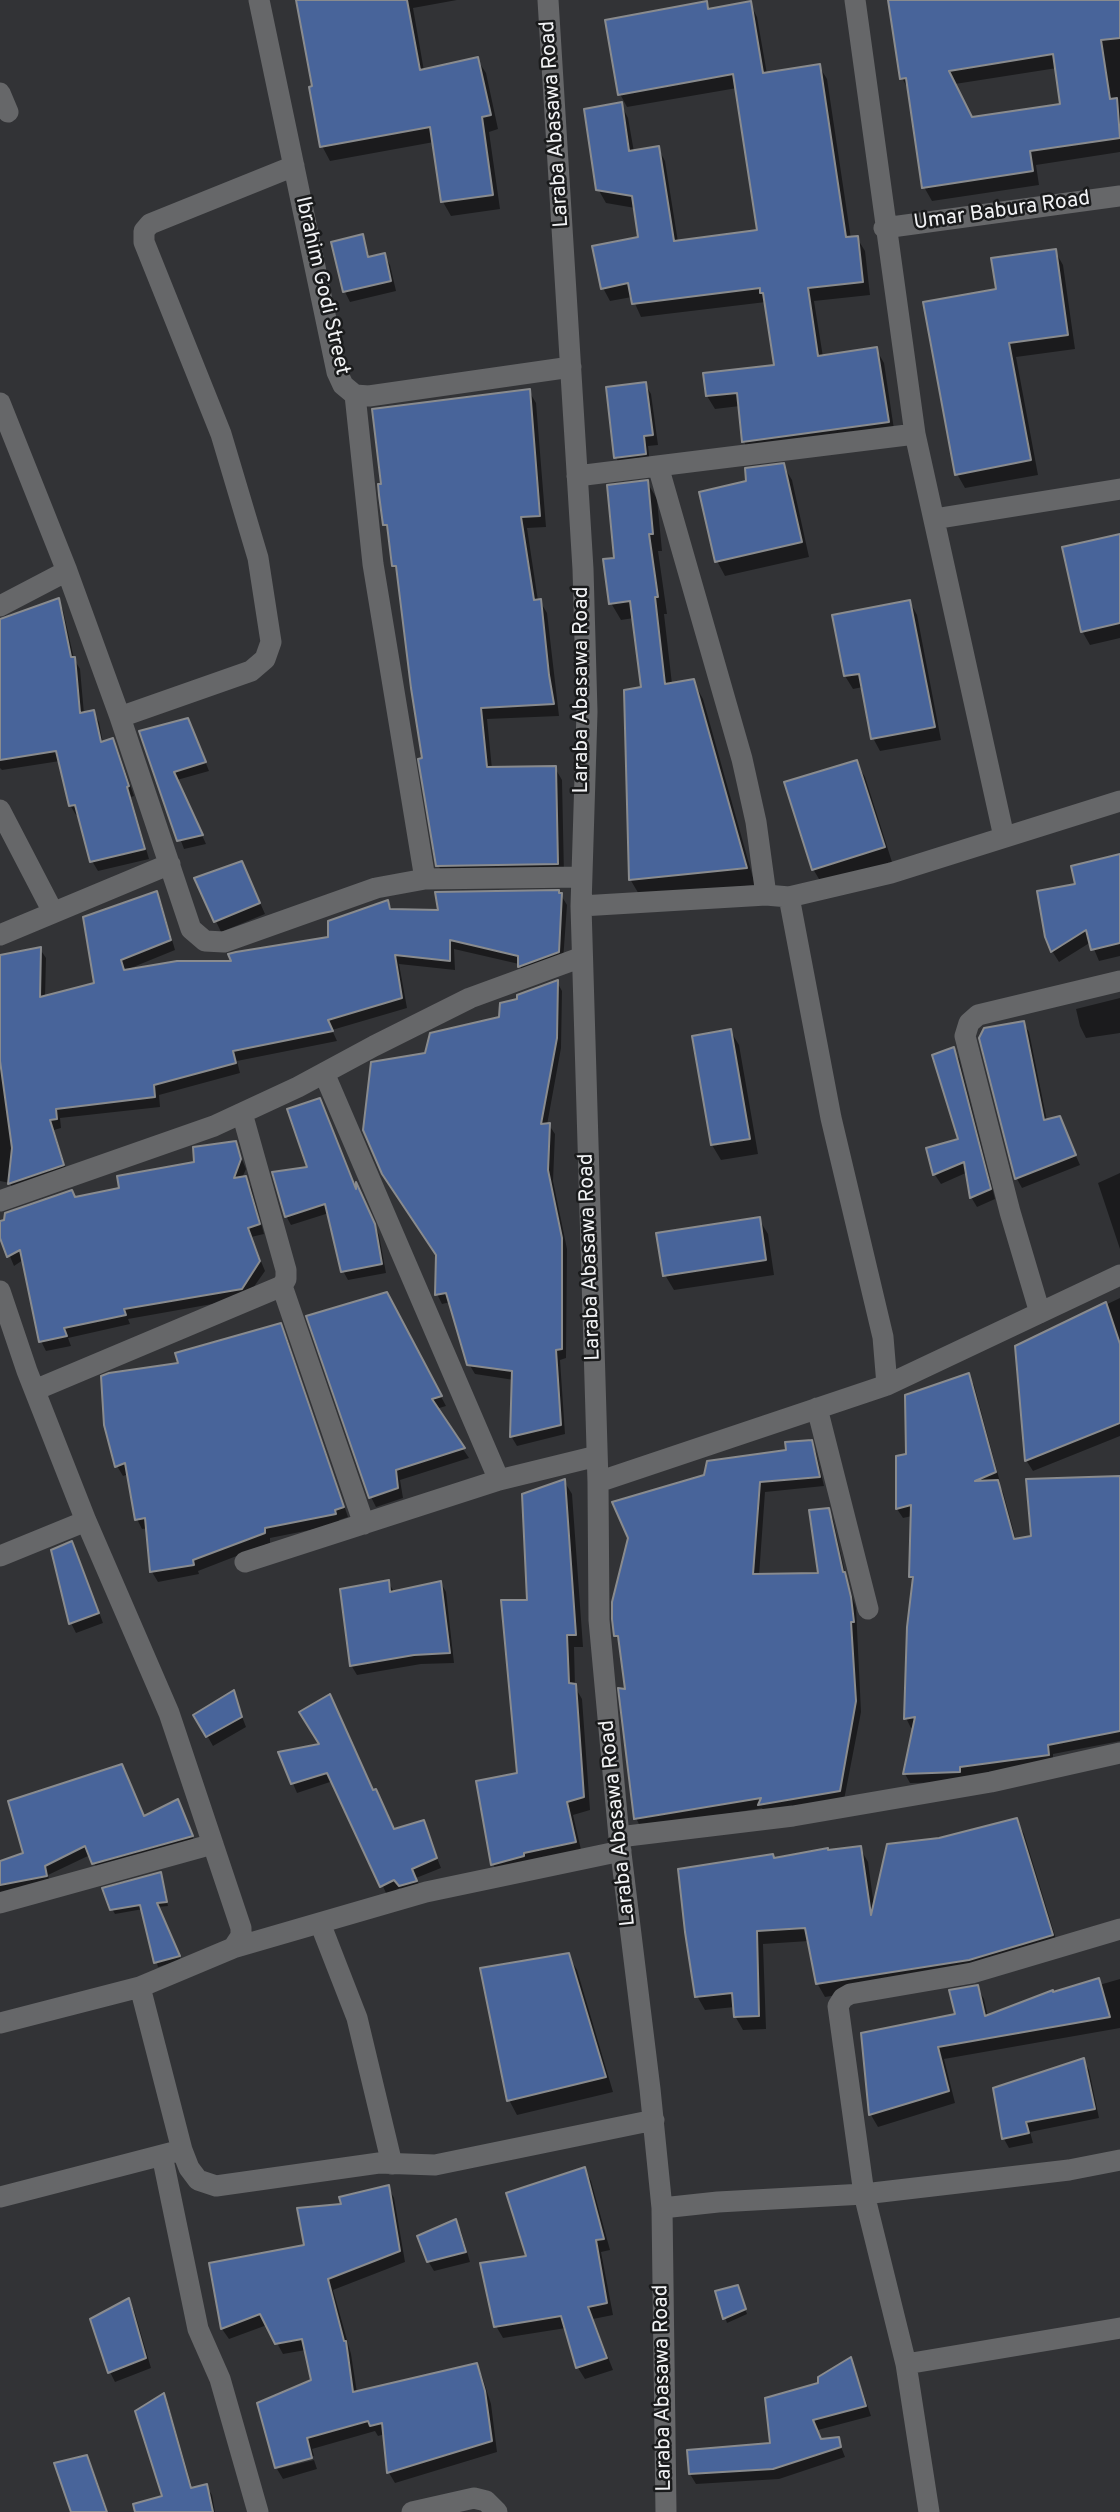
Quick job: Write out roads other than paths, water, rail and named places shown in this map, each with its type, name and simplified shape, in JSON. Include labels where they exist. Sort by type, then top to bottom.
[{"type":"street","name":"Ibrahim Godi Street","points":[[260,0],[337,372],[343,385],[355,395],[369,396],[571,367]]},
{"type":"street","name":"Laraba Abasawa Road","points":[[548,0],[583,569],[587,712],[581,906],[598,1482],[599,1620],[620,1844],[662,2208],[666,2512]]},
{"type":"street","points":[[855,0],[884,228],[915,434],[1004,837]]},
{"type":"street","points":[[120,717],[251,671],[265,659],[271,642],[258,558],[221,435],[144,242],[144,231],[150,224],[294,166]]},
{"type":"street","name":"Umar Babura Road","points":[[884,228],[1120,196]]},
{"type":"street","points":[[355,395],[373,564],[425,879]]},
{"type":"street","points":[[0,403],[67,571],[120,717],[191,929],[205,941],[224,942],[376,888],[425,879],[582,877]]},
{"type":"street","points":[[577,475],[915,434]]},
{"type":"street","points":[[658,466],[742,759],[756,822],[766,895]]},
{"type":"street","points":[[934,519],[1120,489]]},
{"type":"street","points":[[0,606],[67,571]]},
{"type":"street","points":[[581,906],[766,895],[789,897],[891,873],[1120,801]]},
{"type":"street","points":[[0,810],[53,912]]},
{"type":"street","points":[[0,935],[170,864]]},
{"type":"street","points":[[789,897],[831,1118],[883,1337],[887,1385]]},
{"type":"street","points":[[0,1201],[214,1126],[470,998],[582,957]]},
{"type":"street","points":[[1040,1313],[1010,1212],[965,1036],[969,1023],[978,1015],[1120,981]]},
{"type":"street","points":[[324,1073],[499,1480]]},
{"type":"street","points":[[35,1390],[282,1286],[286,1279],[286,1270],[242,1113]]},
{"type":"street","points":[[598,1482],[887,1385],[1120,1275]]},
{"type":"street","points":[[282,1286],[364,1524]]},
{"type":"street","points":[[0,1291],[86,1521],[169,1713],[241,1928],[241,1936],[233,1948]]},
{"type":"street","points":[[817,1408],[868,1609]]},
{"type":"street","points":[[245,1562],[499,1480],[597,1456]]},
{"type":"street","points":[[0,1556],[86,1521]]},
{"type":"street","points":[[0,2022],[140,1987],[233,1948],[426,1892],[620,1844],[991,1782],[1120,1753]]},
{"type":"street","points":[[0,1903],[213,1844]]},
{"type":"street","points":[[320,1923],[357,2018],[392,2164]]},
{"type":"street","points":[[929,2512],[906,2364],[864,2194],[838,2006],[843,1998],[850,1994],[972,1973],[1120,1929]]},
{"type":"street","points":[[140,1987],[172,2153],[198,2329],[220,2379],[258,2512]]},
{"type":"street","points":[[172,2153],[198,2180],[216,2186],[379,2163],[435,2165],[653,2120]]},
{"type":"street","points":[[0,2197],[172,2153]]},
{"type":"street","points":[[662,2208],[718,2202],[864,2194],[1069,2170],[1120,2160]]},
{"type":"street","points":[[906,2364],[1120,2328]]},
{"type":"street","points":[[412,2512],[474,2498],[485,2501],[497,2512]]}]
